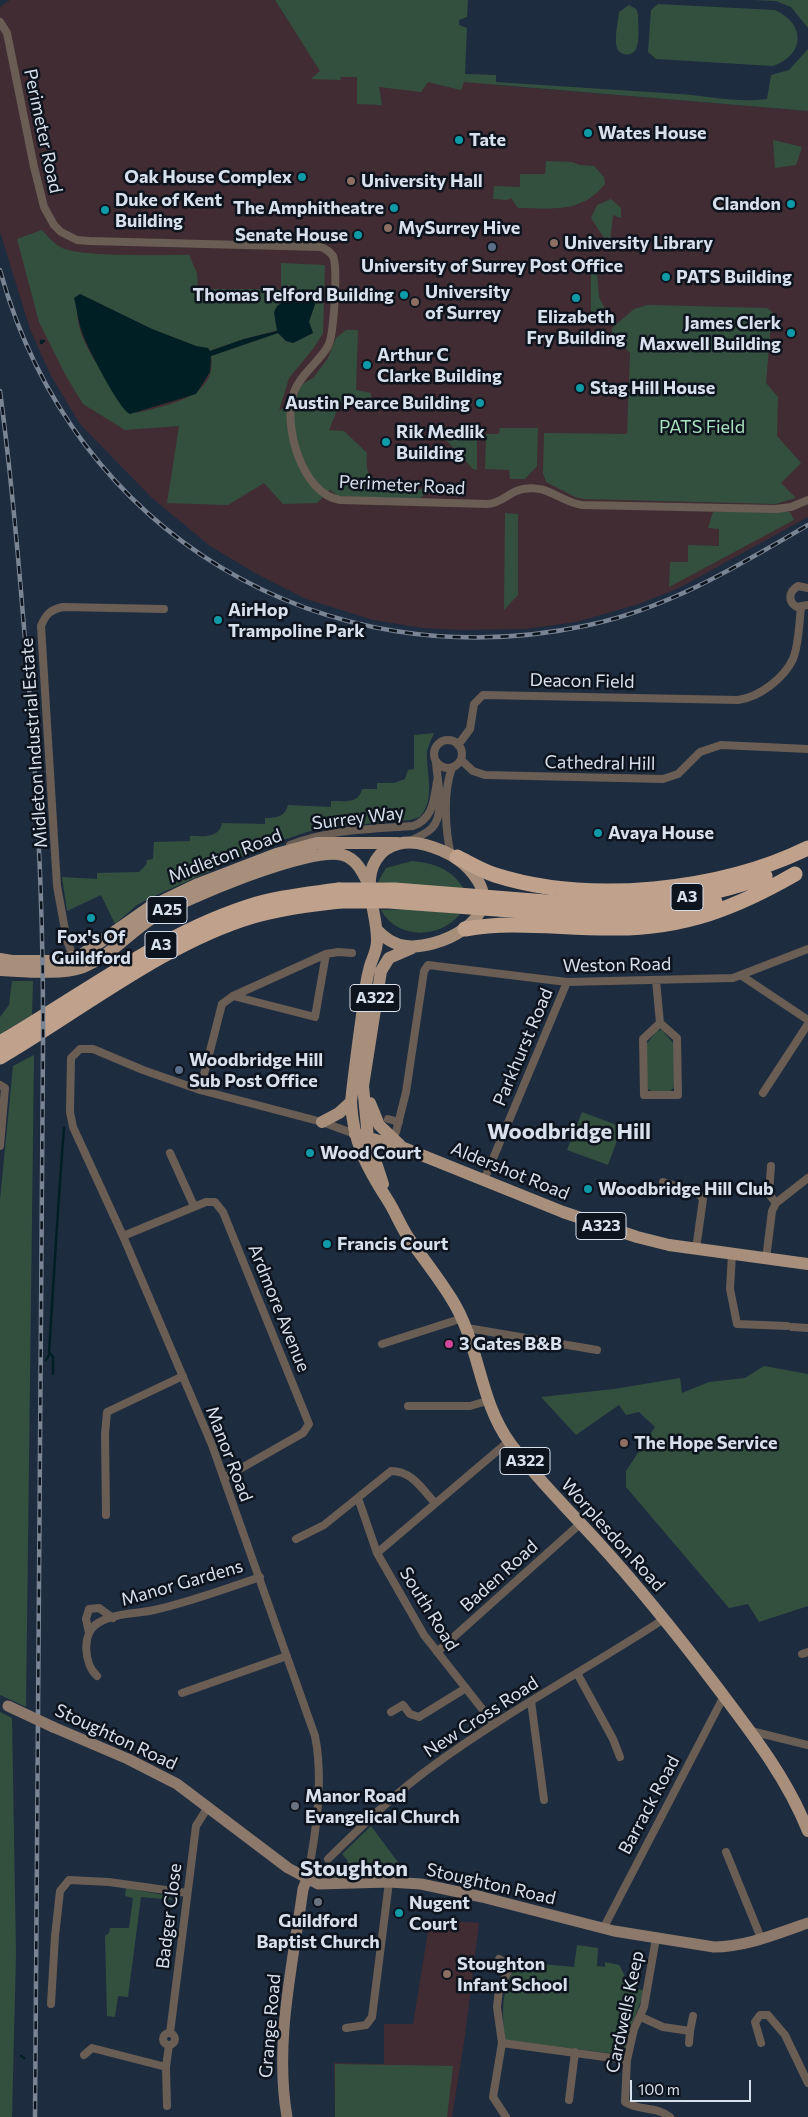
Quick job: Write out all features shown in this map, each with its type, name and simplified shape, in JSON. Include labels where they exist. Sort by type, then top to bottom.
[{"type":"highway","points":[[454,856],[493,875],[530,884],[608,890],[669,886],[712,880],[771,864],[808,848]]},
{"type":"highway","name":"A3","points":[[0,1043],[146,954],[192,929],[263,902],[284,897],[340,896],[395,890],[560,903],[627,903],[692,896],[761,877],[808,856]]},
{"type":"highway","points":[[464,929],[494,924],[617,928],[666,925],[725,910],[755,898],[802,871]]},
{"type":"highway","name":"A3","points":[[0,1056],[129,977],[186,945],[244,919],[286,908],[340,896],[577,915],[634,914],[693,907],[742,895],[802,871]]},
{"type":"main road","name":"Midleton Road","points":[[50,966],[74,958],[103,942],[150,907],[198,884],[256,861],[318,843],[404,842]]},
{"type":"main road","points":[[404,842],[433,847],[454,856],[476,878],[483,896],[479,913],[457,934],[416,946],[396,944],[377,930],[369,885],[372,867],[379,855],[404,842]]},
{"type":"main road","name":"Midleton Road","points":[[50,966],[70,970],[82,967],[104,955],[136,930],[167,910],[227,885],[316,855],[341,854],[356,864],[369,885]]},
{"type":"main road","points":[[293,862],[334,860],[343,863],[356,875],[364,901],[370,936],[369,969]]},
{"type":"main road","name":"Worplesdon Road","points":[[377,930],[376,951],[369,969],[351,1102],[355,1134],[369,1172],[387,1198],[407,1235],[447,1291],[465,1323],[488,1401],[509,1441],[664,1619],[751,1731],[781,1778],[808,1831]]},
{"type":"main road","name":"Worplesdon Road","points":[[387,1198],[368,1138],[364,1097],[365,1069],[381,971],[387,961],[394,955],[416,946]]},
{"type":"main road","name":"A25","points":[[0,959],[34,966]]},
{"type":"main road","name":"A25","points":[[0,970],[50,966]]},
{"type":"main road","points":[[365,1069],[375,1119],[383,1130],[404,1148]]},
{"type":"main road","points":[[322,1122],[339,1113],[351,1102]]},
{"type":"main road","points":[[355,1134],[404,1148]]},
{"type":"main road","points":[[378,1171],[379,1161],[384,1155],[391,1150],[404,1148]]},
{"type":"main road","name":"Aldershot Road","points":[[404,1148],[544,1205],[615,1230],[669,1246],[808,1264]]},
{"type":"street","name":"Perimeter Road","points":[[0,22],[7,33],[40,194],[52,221],[61,232],[77,240],[89,241],[321,246],[332,256],[335,269],[332,336],[325,351],[297,385],[291,410],[294,445],[299,460],[320,489],[330,498],[340,500],[488,504],[501,502],[520,489],[528,488],[552,492],[568,501],[582,505],[776,509],[790,508],[808,500]]},
{"type":"street","points":[[804,607],[792,603],[790,593],[798,586],[808,588]]},
{"type":"street","name":"Midleton Industrial Estate","points":[[74,958],[67,941],[57,886],[41,626],[45,616],[53,609],[63,607],[164,609]]},
{"type":"street","name":"Deacon Field","points":[[458,745],[470,729],[474,704],[483,695],[738,700],[759,693],[780,678],[793,658],[804,607]]},
{"type":"street","points":[[452,768],[445,768],[436,762],[434,753],[441,742],[450,740],[458,745],[462,752],[461,760],[452,768],[448,777],[446,834],[454,856]]},
{"type":"street","name":"Cathedral Hill","points":[[461,760],[473,771],[485,775],[664,779],[678,774],[694,757],[709,748],[732,744],[808,749]]},
{"type":"street","name":"Surrey Way","points":[[404,842],[429,830],[437,821],[436,762]]},
{"type":"street","name":"Surrey Way","points":[[256,861],[310,837],[334,832],[420,824],[428,816],[437,781]]},
{"type":"street","name":"Weston Road","points":[[399,1122],[406,1092],[424,971],[428,965],[567,982],[656,980],[742,976],[808,948]]},
{"type":"street","points":[[352,953],[338,952],[326,954],[233,996],[222,1004],[200,1090],[322,1122],[355,1134]]},
{"type":"street","points":[[233,996],[315,1017],[326,954]]},
{"type":"street","points":[[742,976],[808,1022],[763,1094]]},
{"type":"street","points":[[656,980],[660,1023],[677,1038],[678,1094],[644,1095],[642,1039],[660,1023]]},
{"type":"street","name":"Parkhurst Road","points":[[484,1180],[567,982]]},
{"type":"street","name":"Manor Road","points":[[200,1090],[143,1070],[93,1049],[84,1048],[76,1052],[71,1058],[70,1112],[73,1127],[123,1236],[224,1478],[315,1736],[320,1759],[312,1857],[307,1879]]},
{"type":"street","points":[[0,1085],[5,1088],[0,1146]]},
{"type":"street","points":[[388,1119],[399,1122],[396,1132]]},
{"type":"street","points":[[170,1153],[194,1206]]},
{"type":"street","points":[[771,1166],[769,1194],[776,1203]]},
{"type":"street","points":[[766,1259],[772,1211],[776,1203],[808,1178]]},
{"type":"street","points":[[663,1182],[697,1192],[703,1199],[696,1249]]},
{"type":"street","name":"Ardmore Avenue","points":[[123,1236],[206,1202],[215,1202],[223,1212],[309,1419],[308,1428],[303,1433],[224,1478]]},
{"type":"street","points":[[732,1254],[730,1289],[738,1324]]},
{"type":"street","points":[[382,1344],[465,1323],[597,1350]]},
{"type":"street","points":[[729,1327],[738,1324],[808,1328]]},
{"type":"street","points":[[106,1515],[104,1434],[107,1412],[183,1376]]},
{"type":"street","points":[[408,1406],[470,1406],[488,1401]]},
{"type":"street","points":[[377,1552],[509,1441]]},
{"type":"street","points":[[296,1539],[324,1525],[391,1471],[402,1471],[410,1476],[435,1503]]},
{"type":"street","name":"South Road","points":[[358,1498],[377,1552],[424,1635],[494,1724]]},
{"type":"street","name":"Baden Road","points":[[437,1652],[581,1523]]},
{"type":"street","name":"Manor Gardens","points":[[89,1633],[97,1623],[154,1610],[260,1577]]},
{"type":"street","name":"Manor Gardens","points":[[97,1676],[91,1671],[86,1657],[89,1633],[86,1619],[89,1609],[99,1608],[113,1618]]},
{"type":"street","name":"New Cross Road","points":[[328,1859],[373,1814],[429,1769],[494,1724],[664,1619]]},
{"type":"street","points":[[182,1694],[286,1656]]},
{"type":"street","points":[[577,1673],[613,1739],[620,1757]]},
{"type":"street","points":[[391,1712],[403,1705],[410,1714],[418,1717],[466,1688]]},
{"type":"street","name":"Barrack Road","points":[[603,1929],[724,1696]]},
{"type":"street","points":[[532,1701],[544,1800]]},
{"type":"street","name":"Stoughton Road","points":[[4,1704],[153,1771],[177,1784],[288,1868],[307,1879],[324,1885],[389,1882],[439,1887],[603,1929],[698,1945],[731,1947],[808,1923]]},
{"type":"street","points":[[751,1731],[808,1745]]},
{"type":"street","name":"Badger Close","points":[[167,2106],[166,2067],[169,2045],[163,2042],[163,2037],[170,2033],[196,1826],[208,1807]]},
{"type":"street","points":[[726,1852],[761,1938]]},
{"type":"street","name":"Grange Road","points":[[287,2117],[282,2081],[283,2049],[303,1890],[307,1879]]},
{"type":"street","points":[[51,2004],[60,1890],[69,1880],[110,1882],[187,1893]]},
{"type":"street","points":[[346,2028],[366,2025],[372,2017],[389,1882]]},
{"type":"street","name":"Cardwells Keep","points":[[656,1938],[641,2017],[634,2029],[627,2060],[625,2102],[630,2106],[657,2110],[670,2117]]},
{"type":"street","points":[[499,1959],[511,1966],[499,1990],[497,2006],[502,2043],[493,2097],[506,2117]]},
{"type":"street","points":[[52,1991],[61,1994]]},
{"type":"street","points":[[761,2043],[755,2022],[760,2015],[768,2015],[785,2035],[790,2049],[808,2083]]},
{"type":"street","points":[[688,2043],[693,2016]]},
{"type":"street","points":[[641,2017],[663,2027],[690,2030]]},
{"type":"street","points":[[502,2043],[627,2060]]},
{"type":"street","points":[[84,2055],[92,2048],[166,2067]]},
{"type":"street","points":[[570,2100],[575,2052]]},
{"type":"shaded area","name":"University of Surrey","points":[[10,0],[275,0],[321,71],[496,75],[496,85],[808,111],[808,517],[679,588],[639,604],[576,622],[526,629],[461,630],[423,628],[373,620],[306,599],[255,573],[210,546],[151,497],[80,424],[50,374],[30,329],[0,232],[0,7]]},
{"type":"shaded area","points":[[303,289],[315,293],[315,304],[309,322],[313,333],[293,343],[286,341],[278,333],[211,356],[210,372],[196,394],[130,414],[111,390],[90,350],[81,328],[74,298],[80,294],[152,329],[196,346],[208,348],[210,351],[244,339],[277,331],[274,312],[277,306]]},
{"type":"shaded area","name":"Stoughton Infant School","points":[[430,1919],[453,1925],[455,1921],[479,1923],[465,2036],[452,2117],[335,2117],[334,2063],[384,2064],[384,2024],[413,2024]]},
{"type":"green space","points":[[275,0],[468,0],[467,17],[459,20],[459,25],[467,28],[465,74],[496,75],[496,82],[680,94],[733,100],[767,99],[771,75],[789,70],[808,49],[808,111],[464,82],[461,90],[428,82],[421,92],[379,87],[382,105],[357,104],[357,77],[340,77],[341,80],[311,79],[320,71]]},
{"type":"green space","points":[[753,0],[808,0],[808,28],[791,7],[776,1]]},
{"type":"green space","points":[[658,4],[775,10],[792,23],[798,39],[796,47],[784,61],[773,66],[656,59],[648,52],[651,10]]},
{"type":"green space","points":[[629,5],[636,9],[638,14],[638,37],[634,52],[623,54],[617,48],[616,35],[619,12]]},
{"type":"green space","points":[[773,140],[802,147],[796,165],[775,168]]},
{"type":"green space","points":[[546,161],[572,162],[580,165],[594,166],[604,177],[605,184],[596,194],[586,200],[576,205],[565,207],[518,208],[511,198],[507,200],[493,199],[494,186],[520,187],[520,174],[545,174]]},
{"type":"green space","points":[[611,199],[621,208],[621,218],[613,215],[610,241],[606,241],[591,218],[597,205]]},
{"type":"green space","points":[[42,230],[59,246],[72,251],[123,255],[189,255],[197,273],[198,289],[281,289],[281,263],[325,265],[323,333],[313,349],[289,378],[279,411],[296,398],[301,385],[314,377],[328,358],[336,338],[346,330],[358,330],[356,390],[371,393],[371,399],[340,403],[329,430],[344,431],[367,453],[368,471],[373,479],[384,482],[391,480],[405,493],[423,488],[426,490],[425,494],[419,499],[338,496],[330,490],[317,503],[283,504],[264,483],[228,505],[167,503],[179,426],[125,430],[83,404],[66,376],[39,322],[17,239]],"holes":[[[80,294],[152,329],[209,351],[278,330],[275,311],[283,303],[315,304],[309,322],[313,333],[293,343],[286,341],[278,333],[211,356],[211,370],[206,382],[198,390],[175,403],[137,413],[108,380],[84,341],[77,313]]]},
{"type":"green space","points":[[591,272],[597,273],[599,297],[605,309],[597,320],[591,322]]},
{"type":"green space","name":"PATS Field","points":[[648,305],[767,308],[772,312],[766,383],[778,397],[777,436],[801,463],[781,483],[796,498],[775,504],[583,499],[575,497],[546,482],[543,473],[544,433],[627,434],[630,353],[612,333],[612,328],[634,309]]},
{"type":"green space","points":[[465,427],[465,434],[477,434],[477,470],[473,469],[435,428]]},
{"type":"green space","points":[[500,428],[538,428],[537,466],[525,479],[510,479],[509,470],[485,469],[486,434],[499,434]]},
{"type":"green space","points":[[713,512],[790,512],[794,520],[669,587],[670,562],[688,562],[688,545],[719,546],[719,529],[708,528]]},
{"type":"green space","points":[[505,513],[518,514],[518,595],[504,610]]},
{"type":"green space","points":[[434,733],[427,752],[428,802],[420,817],[410,820],[329,827],[268,845],[148,899],[137,905],[115,924],[101,895],[67,911],[62,877],[97,879],[97,873],[139,872],[146,865],[147,860],[153,859],[154,842],[190,841],[190,836],[210,836],[218,832],[222,823],[265,824],[265,818],[280,816],[285,812],[288,805],[331,807],[331,801],[350,801],[358,797],[362,789],[377,789],[377,783],[394,783],[405,779],[408,770],[414,769],[414,735]]},
{"type":"green space","points":[[412,861],[428,863],[442,868],[454,876],[464,889],[378,882],[386,868]]},
{"type":"green space","points":[[406,909],[460,914],[452,922],[441,928],[419,933],[397,927],[388,920],[381,910]]},
{"type":"green space","points":[[12,981],[33,981],[32,1015],[0,1034],[0,1017],[9,1005]]},
{"type":"green space","points":[[662,1030],[674,1044],[674,1087],[670,1092],[653,1092],[648,1089],[644,1047],[657,1031]]},
{"type":"green space","points":[[34,1055],[26,1707],[0,1695],[0,1200],[13,1066]]},
{"type":"green space","points":[[582,1112],[622,1127],[608,1165],[567,1150]]},
{"type":"green space","points":[[764,1366],[808,1374],[808,1606],[759,1622],[748,1604],[729,1608],[626,1487],[626,1471],[655,1427],[639,1412],[626,1415],[619,1405],[576,1435],[541,1397],[614,1389],[680,1378],[682,1393],[709,1382],[745,1378]]},
{"type":"green space","points":[[0,1712],[12,1718],[16,1954],[12,2117],[0,2117]]},
{"type":"green space","points":[[371,1826],[409,1877],[331,1879],[348,1861],[342,1854]]},
{"type":"green space","points":[[126,1888],[169,1896],[173,1900],[141,1897],[128,1997],[118,1996],[115,2017],[107,2016],[105,1936],[109,1933],[110,1928],[129,1928],[133,1898],[125,1896]]},
{"type":"green space","points":[[577,1945],[598,1948],[597,1966],[605,1967],[605,1962],[619,1965],[631,1985],[645,1990],[631,2027],[624,2055],[505,2040],[503,2020],[504,1999],[513,1971],[520,1962],[574,1967]]},
{"type":"green space","points":[[335,2064],[453,2066],[447,2117],[335,2117]]},
{"type":"waterway","points":[[41,341],[44,341],[41,343]]},
{"type":"waterway","points":[[53,1374],[53,1357],[49,1352],[64,1128]]},
{"type":"waterway","points":[[46,1360],[49,1355]]},
{"type":"railway","points":[[0,270],[35,363],[85,445],[148,513],[222,568],[305,608],[395,631],[490,637],[589,625],[619,618],[675,597],[756,556],[808,525]]},
{"type":"railway","points":[[0,391],[13,504],[28,670],[38,831],[42,939],[43,1046],[35,2117]]},
{"type":"place","name":"Wates House","points":[[588,133]]},
{"type":"place","name":"Tate","points":[[459,140]]},
{"type":"place","name":"Oak House Complex","points":[[302,177]]},
{"type":"place","name":"University Hall","points":[[351,181]]},
{"type":"place","name":"Clandon","points":[[791,204]]},
{"type":"place","name":"The Amphitheatre","points":[[394,208]]},
{"type":"place","name":"Duke of Kent Building","points":[[105,210]]},
{"type":"place","name":"MySurrey Hive","points":[[388,228]]},
{"type":"place","name":"Senate House","points":[[358,235]]},
{"type":"place","name":"University Library","points":[[554,243]]},
{"type":"place","name":"University of Surrey Post Office","points":[[492,247]]},
{"type":"place","name":"PATS Building","points":[[666,277]]},
{"type":"place","name":"Thomas Telford Building","points":[[404,295]]},
{"type":"place","name":"Elizabeth Fry Building","points":[[576,298]]},
{"type":"place","name":"University of Surrey","points":[[415,302]]},
{"type":"place","name":"James Clerk Maxwell Building","points":[[791,333]]},
{"type":"place","name":"Arthur C Clarke Building","points":[[367,365]]},
{"type":"place","name":"Stag Hill House","points":[[580,388]]},
{"type":"place","name":"Austin Pearce Building","points":[[480,403]]},
{"type":"place","name":"Rik Medlik Building","points":[[386,442]]},
{"type":"place","name":"AirHop Trampoline Park","points":[[218,620]]},
{"type":"place","name":"Avaya House","points":[[598,833]]},
{"type":"place","name":"Fox's Of Guildford","points":[[91,918]]},
{"type":"place","name":"Woodbridge Hill Sub Post Office","points":[[179,1070]]},
{"type":"place","name":"Wood Court","points":[[310,1153]]},
{"type":"place","name":"Woodbridge Hill Club","points":[[588,1189]]},
{"type":"place","name":"Francis Court","points":[[327,1244]]},
{"type":"place","name":"3 Gates B&B","points":[[449,1344]]},
{"type":"place","name":"The Hope Service","points":[[624,1443]]},
{"type":"place","name":"Manor Road Evangelical Church","points":[[295,1806]]},
{"type":"place","name":"Guildford Baptist Church","points":[[318,1902]]},
{"type":"place","name":"Nugent Court","points":[[399,1913]]},
{"type":"place","name":"Stoughton Infant School","points":[[447,1974]]},
{"type":"district","name":"Woodbridge Hill","points":[[569,1132]]},
{"type":"district","name":"Stoughton","points":[[354,1869]]}]
